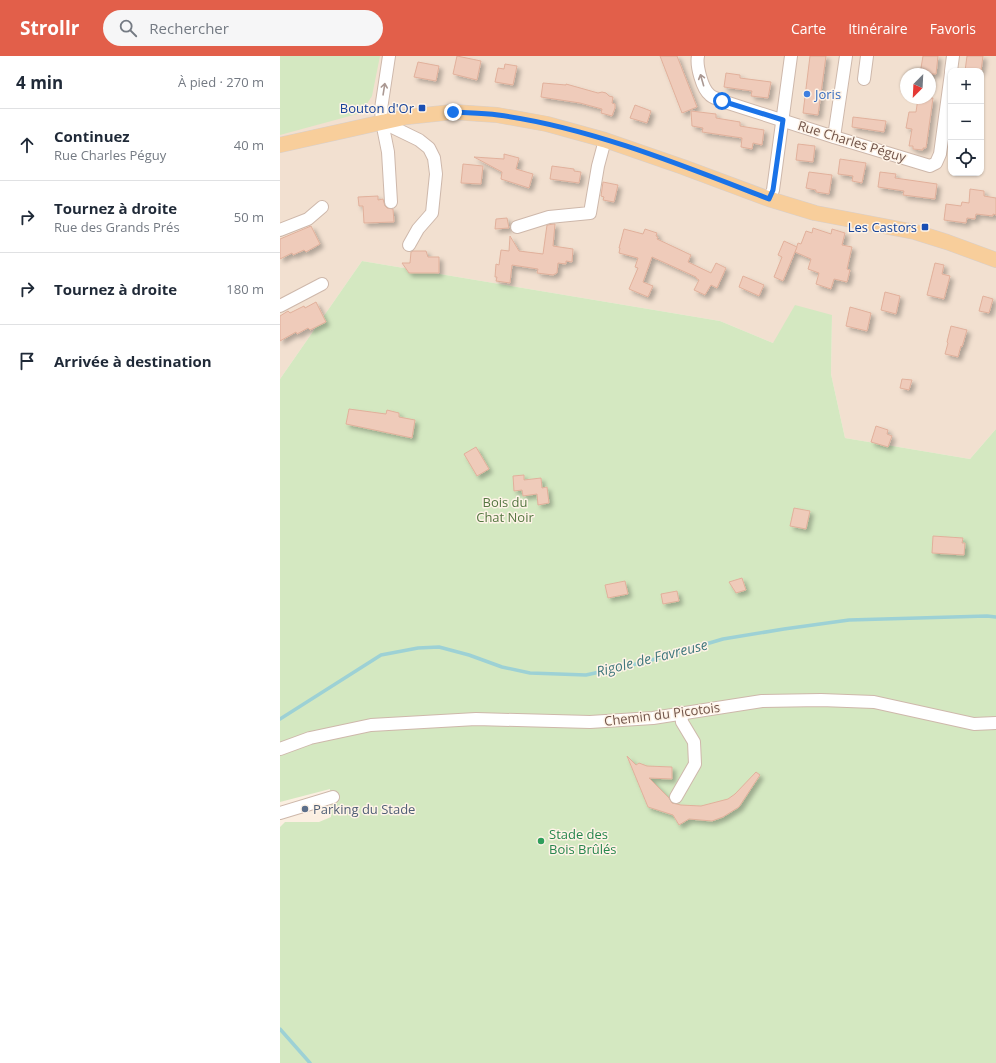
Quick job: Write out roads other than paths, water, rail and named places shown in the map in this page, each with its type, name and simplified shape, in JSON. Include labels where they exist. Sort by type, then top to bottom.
[{"type":"main road","points":[[280,145],[406,117],[453,112],[497,115],[547,124],[605,140],[769,199],[815,213],[915,232],[948,242],[996,260]]},
{"type":"street","points":[[389,56],[383,94],[382,122],[388,152],[391,202]]},
{"type":"street","points":[[769,199],[773,190],[791,56]]},
{"type":"street","points":[[834,137],[846,56]]},
{"type":"street","points":[[864,79],[867,56]]},
{"type":"street","points":[[952,68],[953,56]]},
{"type":"street","name":"Rue Charles Péguy","points":[[696,58],[705,89],[710,96],[834,137],[930,166],[936,163],[940,154],[948,94]]},
{"type":"street","points":[[382,122],[419,140],[429,148],[434,158],[436,174],[432,213],[418,229],[409,246]]},
{"type":"street","points":[[517,227],[548,217],[590,213],[598,166],[605,140]]},
{"type":"street","points":[[280,230],[308,219],[322,207]]},
{"type":"street","points":[[280,306],[322,284]]},
{"type":"street","name":"Chemin du Picotois","points":[[280,749],[310,738],[371,725],[476,719],[590,722],[653,718],[762,701],[821,700],[874,702],[974,724],[996,723]]},
{"type":"street","points":[[676,797],[695,764],[694,742],[682,722],[681,714]]},
{"type":"street","points":[[280,813],[333,796]]},
{"type":"waterway","name":"Rigole de Favreuse","points":[[280,719],[381,655],[418,648],[439,647],[469,655],[502,667],[530,673],[586,675],[645,662],[723,639],[784,629],[849,620],[996,617]]},
{"type":"waterway","name":"Rigole de Favreuse","points":[[280,1029],[310,1063]]},
{"type":"place","name":"Joris","points":[[807,94]]},
{"type":"place","name":"Bouton d'Or","points":[[422,108]]},
{"type":"place","name":"Les Castors","points":[[925,227]]},
{"type":"place","name":"Parking du Stade","points":[[305,809]]},
{"type":"place","name":"Stade des Bois Brûlés","points":[[541,841]]},
{"type":"park label","name":"Bois du Chat Noir","points":[[505,510]]}]
